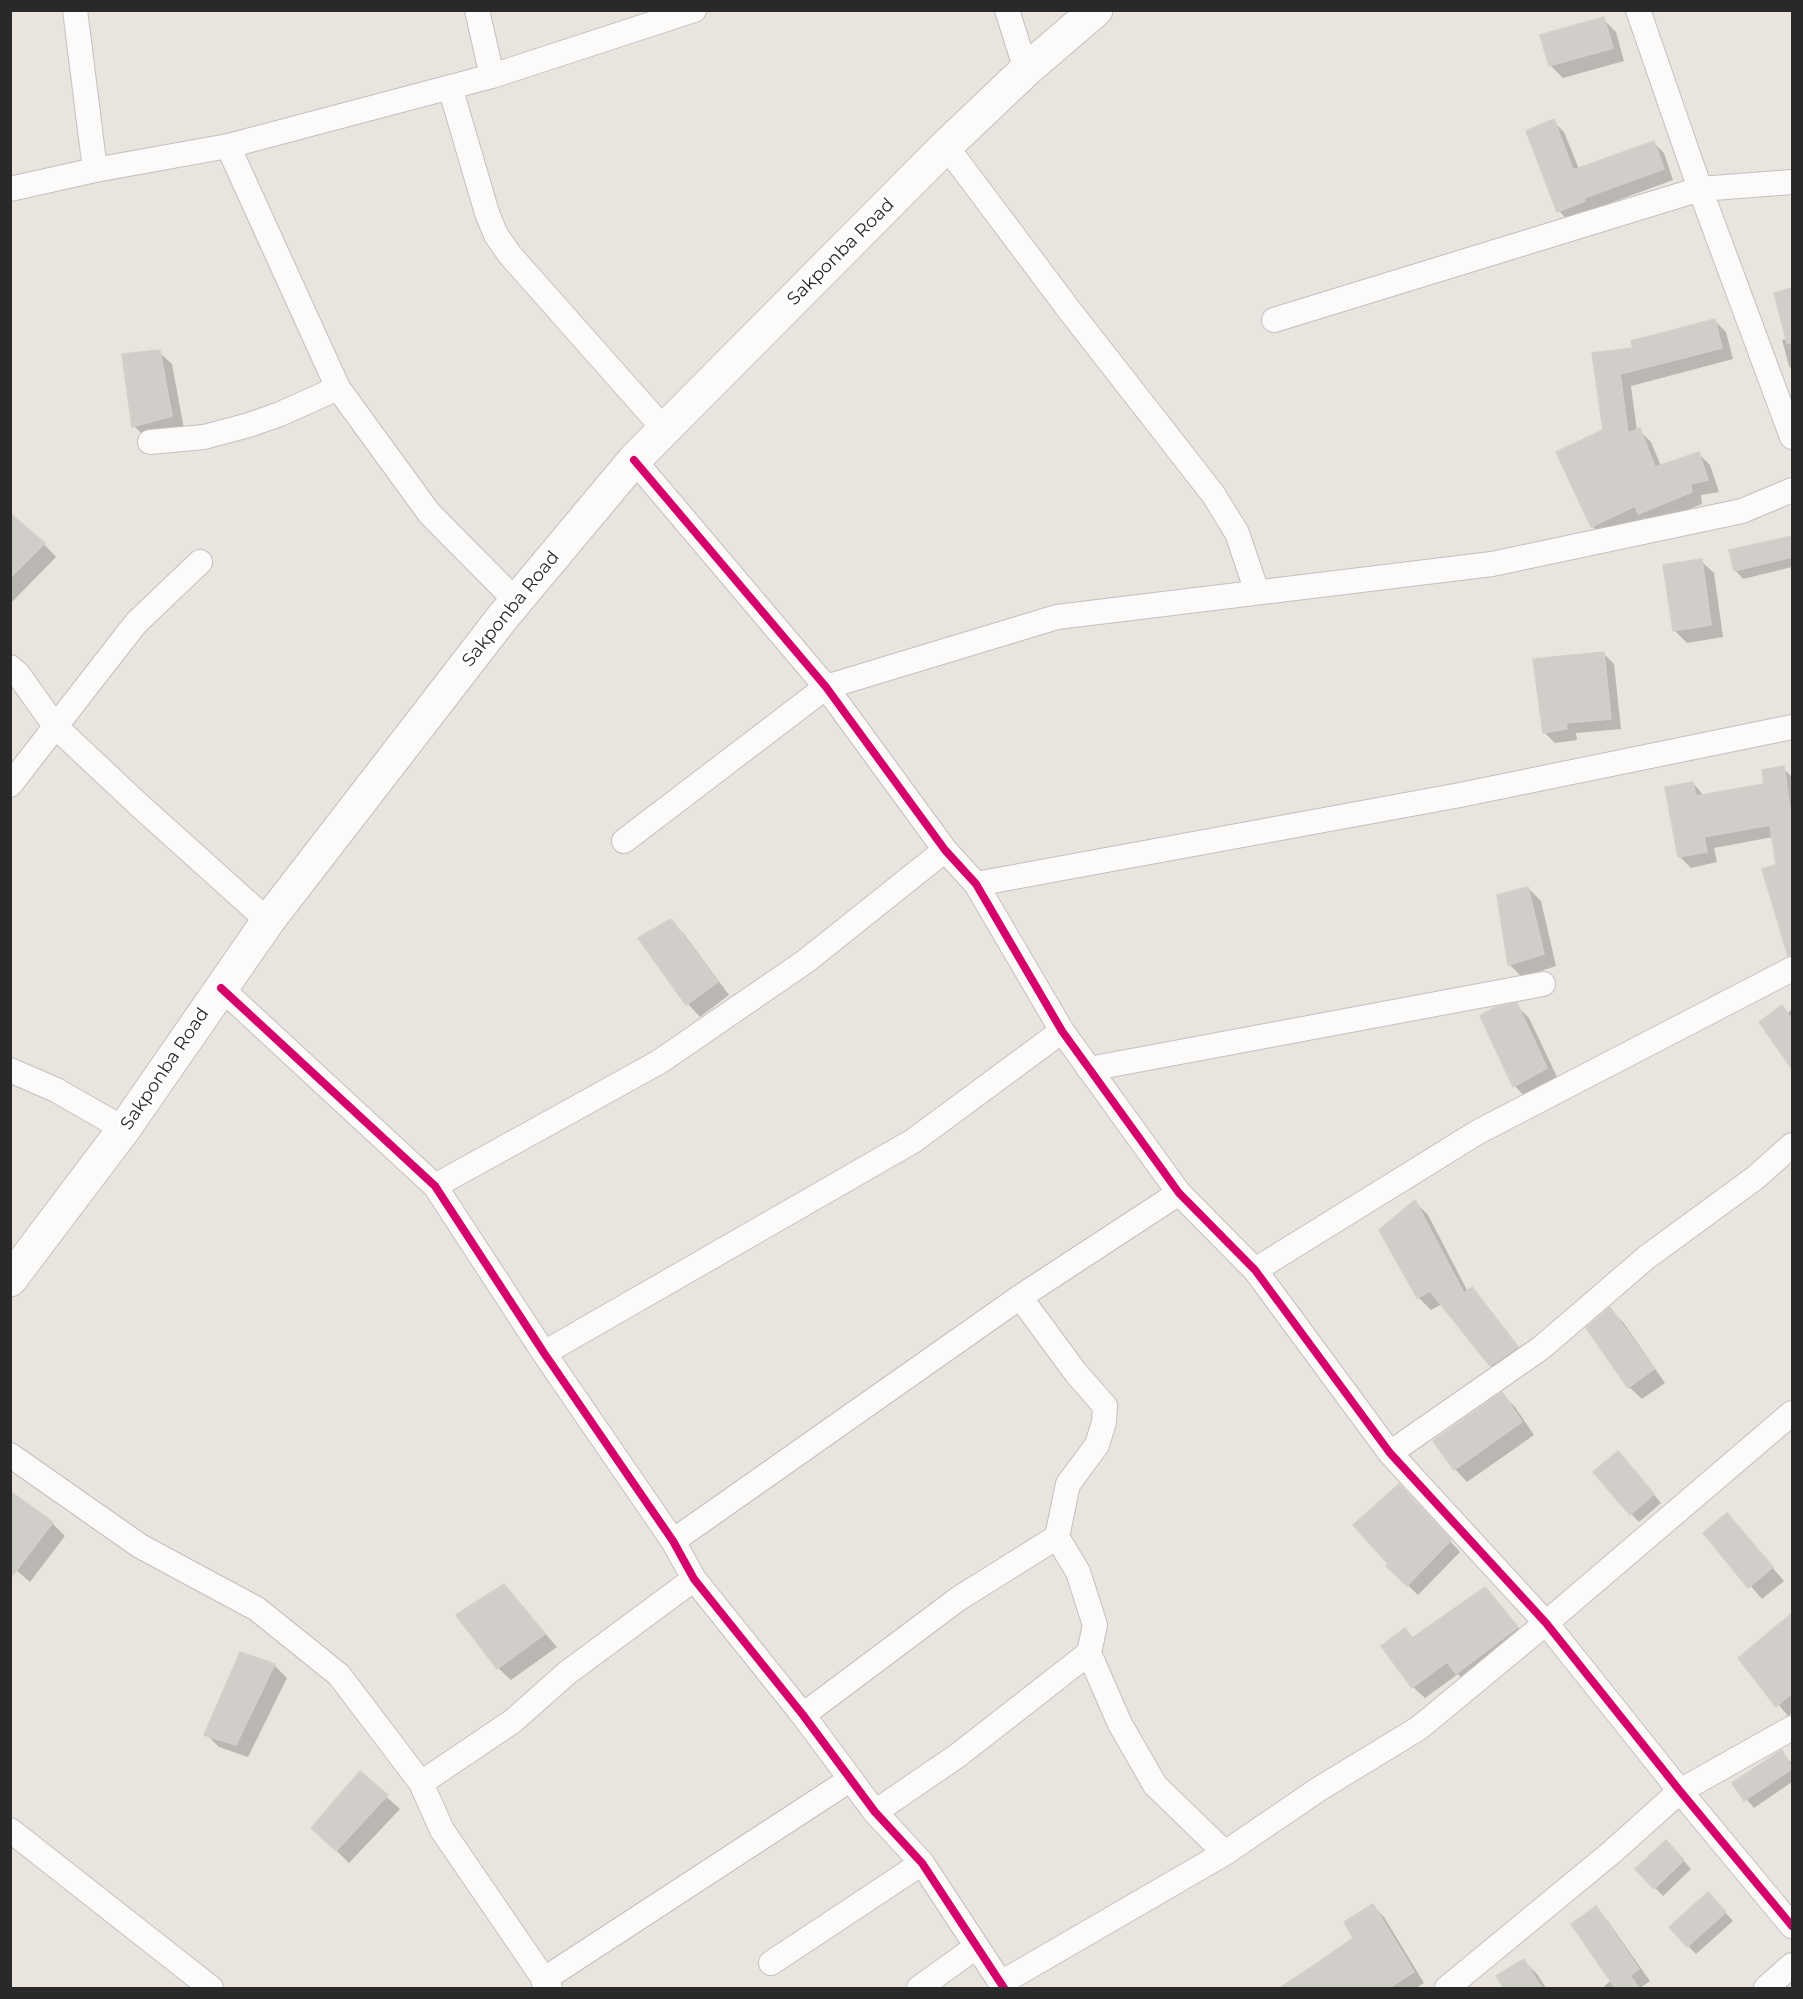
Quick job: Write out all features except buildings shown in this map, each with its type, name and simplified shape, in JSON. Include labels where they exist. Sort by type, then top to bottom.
[{"type":"main road","name":"Sakponba Road","points":[[10,1280],[124,1130],[268,921],[516,601],[634,460],[946,146],[1026,70],[1096,10]]},
{"type":"street","points":[[75,10],[95,170]]},
{"type":"street","points":[[477,10],[492,76]]},
{"type":"street","points":[[10,189],[95,170],[228,146],[492,76],[694,10]]},
{"type":"street","points":[[1007,10],[1026,70]]},
{"type":"street","points":[[1638,10],[1700,189],[1792,437]]},
{"type":"street","points":[[450,87],[495,235],[510,255],[664,429]]},
{"type":"street","points":[[228,146],[338,387],[429,513],[516,601]]},
{"type":"street","points":[[946,146],[1070,311],[1213,494],[1237,532],[1257,592]]},
{"type":"street","points":[[1274,320],[1700,189],[1792,182]]},
{"type":"street","points":[[150,442],[204,437],[249,425],[296,407],[338,387]]},
{"type":"street","points":[[634,460],[826,687],[945,850],[976,884],[1062,1031],[1179,1193],[1256,1270],[1390,1453],[1546,1623],[1680,1791],[1792,1926]]},
{"type":"street","points":[[624,841],[826,687],[1057,617],[1492,564],[1742,511],[1792,490]]},
{"type":"street","points":[[10,786],[136,623],[200,562]]},
{"type":"street","points":[[10,667],[18,674],[55,726],[268,921]]},
{"type":"street","points":[[976,884],[1460,795],[1792,727]]},
{"type":"street","points":[[435,1186],[659,1062],[806,961],[945,850]]},
{"type":"street","points":[[1256,1270],[1478,1132],[1792,969]]},
{"type":"street","points":[[1089,1069],[1543,984]]},
{"type":"street","points":[[221,988],[435,1186],[544,1353],[673,1541],[694,1579],[803,1715],[874,1812],[922,1863],[1002,1986],[1225,1853],[1319,1789],[1419,1728],[1792,1413]]},
{"type":"street","points":[[544,1353],[913,1141],[1062,1031]]},
{"type":"street","points":[[10,1070],[56,1090],[124,1130]]},
{"type":"street","points":[[1390,1453],[1540,1348],[1647,1257],[1755,1178],[1792,1145]]},
{"type":"street","points":[[673,1541],[1020,1296],[1179,1193]]},
{"type":"street","points":[[1020,1296],[1061,1354],[1105,1406],[1104,1422],[1097,1445],[1068,1484],[1057,1537],[1078,1572],[1095,1625],[1089,1653],[1120,1724],[1155,1785],[1225,1853]]},
{"type":"street","points":[[10,1455],[140,1546],[257,1609],[339,1675],[421,1783],[442,1830],[546,1984],[850,1779]]},
{"type":"street","points":[[803,1715],[958,1599],[1057,1537]]},
{"type":"street","points":[[421,1783],[513,1721],[567,1672],[694,1579]]},
{"type":"street","points":[[874,1812],[957,1756],[1089,1653]]},
{"type":"street","points":[[1447,1989],[1612,1852],[1680,1791],[1792,1728]]},
{"type":"street","points":[[10,1830],[211,1989]]},
{"type":"street","points":[[771,1963],[922,1863]]},
{"type":"street","points":[[919,1989],[976,1947]]},
{"type":"street","points":[[1766,1989],[1792,1965]]},
{"type":"cycle path","points":[[634,460],[826,687],[945,850],[976,884],[1062,1031],[1179,1193],[1255,1270],[1390,1453],[1546,1623],[1680,1791],[1792,1926]]},
{"type":"cycle path","points":[[221,988],[435,1186],[544,1353],[673,1541],[694,1579],[803,1715],[875,1812],[922,1863],[1004,1988]]}]
